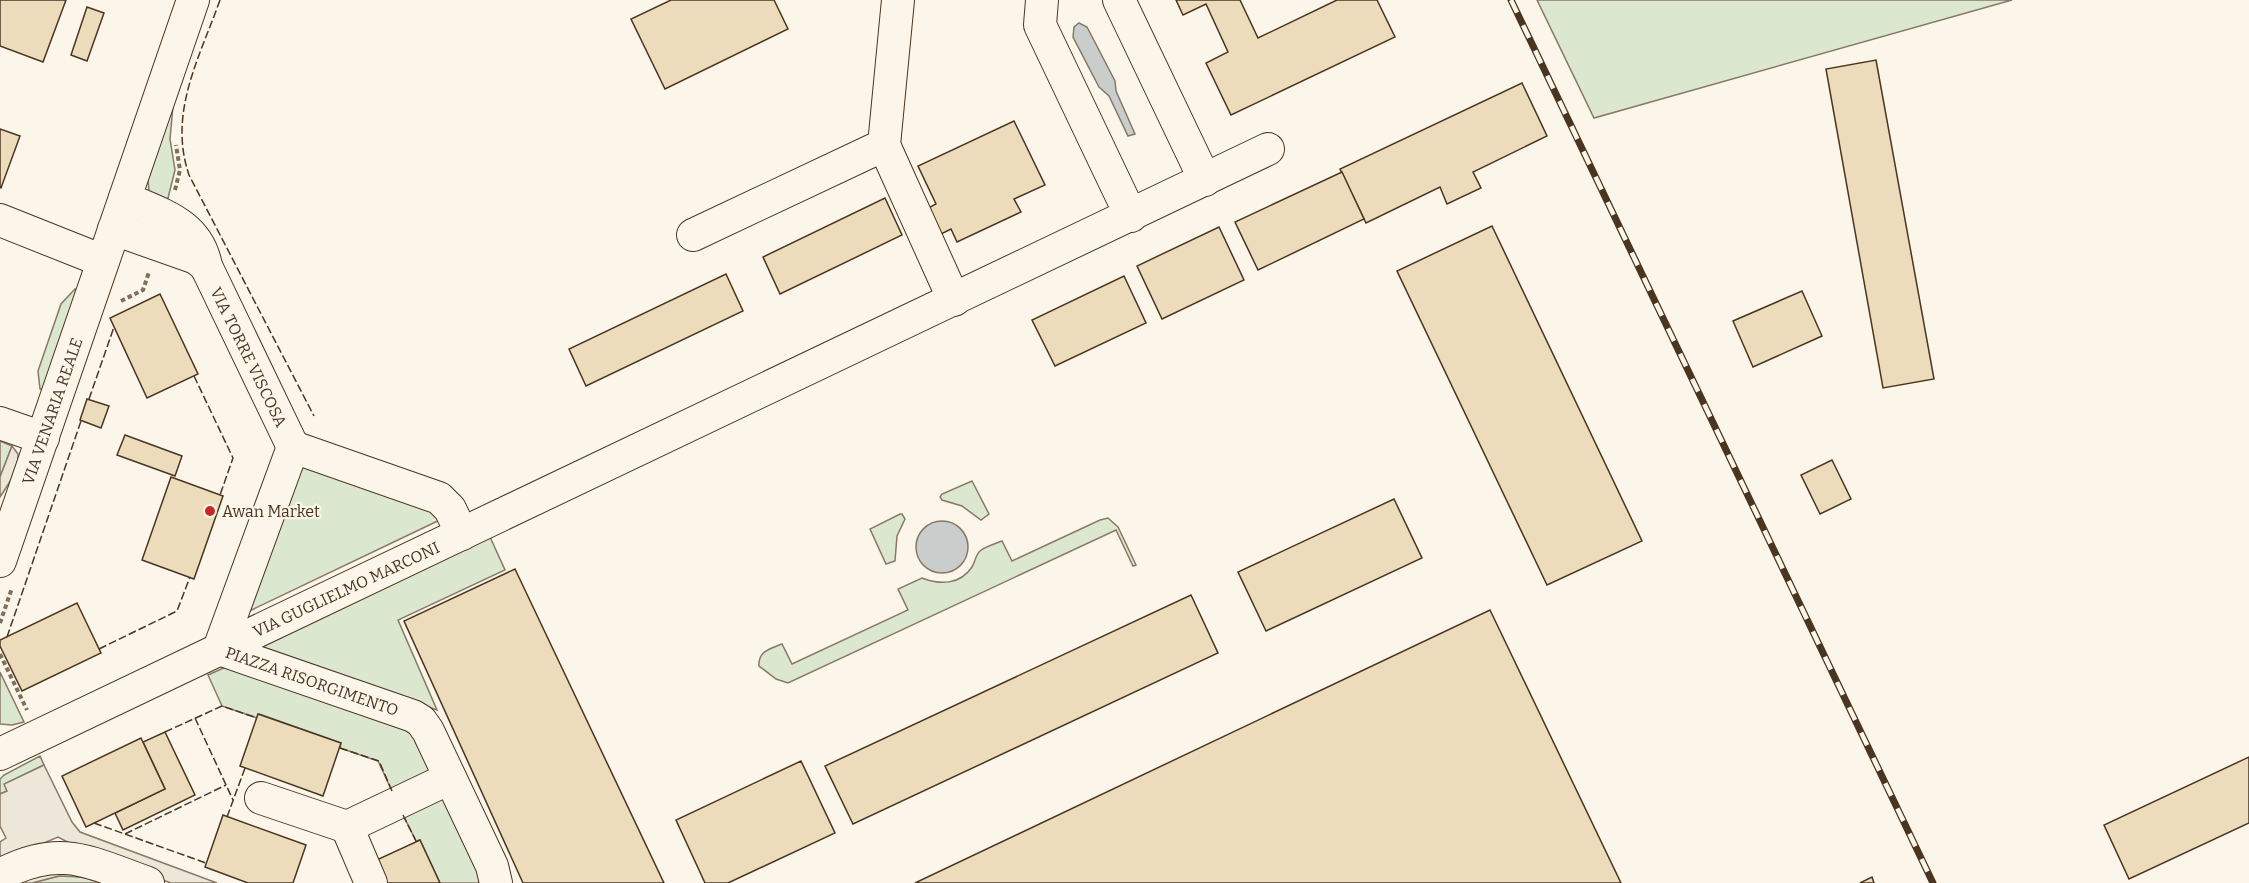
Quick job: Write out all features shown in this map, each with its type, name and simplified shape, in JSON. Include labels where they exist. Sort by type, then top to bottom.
[{"type":"street","points":[[898,0],[885,145],[954,300]]},
{"type":"street","points":[[1042,0],[1040,25],[1131,216]]},
{"type":"street","points":[[1119,0],[1205,180]]},
{"type":"street","name":"VIA VENARIA REALE","points":[[0,561],[125,198],[186,2]]},
{"type":"street","points":[[693,235],[885,145]]},
{"type":"street","name":"VIA GUGLIELMO MARCONI","points":[[0,754],[1268,149]]},
{"type":"street","name":"VIA TORRE VISCOSA","points":[[125,198],[172,220],[199,243],[206,266],[293,447]]},
{"type":"street","points":[[0,220],[103,261]]},
{"type":"street","name":"VIA TORRE VISCOSA","points":[[114,229],[196,258],[206,266]]},
{"type":"street","points":[[0,423],[43,438]]},
{"type":"street","points":[[293,447],[439,498],[450,509],[462,534]]},
{"type":"street","name":"PIAZZA RISORGIMENTO","points":[[293,447],[219,649],[413,716],[421,721],[428,731],[450,778]]},
{"type":"street","points":[[261,798],[347,827],[450,778],[492,866],[496,883]]},
{"type":"street","points":[[347,827],[371,883]]},
{"type":"street","points":[[0,875],[29,861],[64,856],[86,861],[148,883]]},
{"type":"path","points":[[0,654],[38,735]]},
{"type":"green space","points":[[1537,0],[2012,0],[1594,118]]},
{"type":"green space","points":[[173,106],[170,139],[175,170],[166,206],[149,191],[148,180]]},
{"type":"green space","points":[[77,289],[43,390],[40,389],[38,371],[61,304]]},
{"type":"green space","points":[[0,441],[12,446],[0,477]]},
{"type":"green space","points":[[300,464],[446,517],[241,615]]},
{"type":"green space","points":[[972,481],[989,514],[981,520],[962,506],[942,500],[940,497]]},
{"type":"green space","points":[[900,514],[905,519],[897,536],[895,561],[886,564],[870,529]]},
{"type":"green space","points":[[1108,518],[1118,527],[1136,565],[1133,566],[1116,530],[788,683],[776,679],[759,666],[760,657],[763,654],[782,644],[792,664],[908,610],[898,589],[922,578],[936,582],[956,580],[967,573],[979,552],[988,546],[1002,541],[1012,561]]},
{"type":"green space","points":[[490,537],[505,570],[398,620],[437,710],[254,647]]},
{"type":"green space","points":[[228,666],[412,729],[432,772],[392,791],[378,761],[340,748],[341,743],[259,714],[257,718],[222,706],[208,675]]},
{"type":"green space","points":[[0,672],[24,722],[12,725],[0,724]]},
{"type":"green space","points":[[40,756],[44,765],[5,784],[7,791],[0,794],[0,779],[4,775]]},
{"type":"green space","points":[[443,795],[484,883],[440,883],[420,840],[416,841],[403,815]]},
{"type":"green space","points":[[59,876],[72,876],[124,883],[32,883]]},
{"type":"shaded area","points":[[1079,23],[1087,27],[1115,81],[1116,91],[1135,134],[1128,136],[1109,96],[1099,87],[1073,37],[1074,27]]},
{"type":"shaded area","points":[[12,446],[18,454],[18,460],[11,480],[0,497],[0,477]]},
{"type":"shaded area","points":[[942,521],[952,523],[960,529],[966,537],[968,547],[966,557],[960,565],[952,571],[942,573],[932,571],[924,565],[918,557],[916,547],[918,537],[924,529],[932,523]]},
{"type":"shaded area","points":[[44,765],[72,822],[80,832],[217,883],[171,883],[89,853],[58,837],[0,864],[0,842],[6,838],[0,826],[0,794],[7,791],[4,784]]},
{"type":"shaded area","points":[[58,870],[83,877],[59,876],[32,883],[15,883]]},
{"type":"building","points":[[0,0],[66,0],[43,62],[0,46]]},
{"type":"building","points":[[671,0],[774,0],[788,29],[665,89],[631,19]]},
{"type":"building","points":[[1176,0],[1240,0],[1258,38],[1337,0],[1377,0],[1395,37],[1231,115],[1206,63],[1228,52],[1206,4],[1183,15]]},
{"type":"building","points":[[87,7],[104,13],[87,61],[71,55]]},
{"type":"building","points":[[1876,60],[1934,379],[1883,388],[1826,69]]},
{"type":"building","points":[[1522,83],[1547,136],[1473,172],[1481,188],[1447,204],[1440,187],[1366,223],[1340,169]]},
{"type":"building","points":[[1014,121],[1045,185],[1014,199],[1021,212],[957,242],[951,229],[933,238],[921,212],[936,204],[918,166]]},
{"type":"building","points":[[0,129],[20,136],[1,188],[0,187]]},
{"type":"building","points":[[1342,172],[1364,219],[1258,270],[1235,222]]},
{"type":"building","points":[[885,198],[902,235],[780,294],[763,257]]},
{"type":"building","points":[[1492,226],[1642,541],[1547,585],[1397,271]]},
{"type":"building","points":[[1219,227],[1244,280],[1162,319],[1137,266]]},
{"type":"building","points":[[726,274],[743,311],[586,386],[569,349]]},
{"type":"building","points":[[1124,276],[1146,323],[1055,366],[1032,320]]},
{"type":"building","points":[[1802,291],[1822,336],[1753,367],[1733,321]]},
{"type":"building","points":[[160,294],[198,374],[147,398],[110,318]]},
{"type":"building","points":[[87,399],[109,406],[101,428],[80,420]]},
{"type":"building","points":[[125,435],[182,456],[175,476],[117,455]]},
{"type":"building","points":[[1832,460],[1851,499],[1820,514],[1801,475]]},
{"type":"building","points":[[171,477],[223,496],[194,579],[142,560]]},
{"type":"building","points":[[1394,499],[1422,558],[1266,631],[1238,572]]},
{"type":"building","points":[[515,569],[664,883],[523,883],[404,621]]},
{"type":"building","points":[[1191,595],[1218,653],[853,824],[825,766]]},
{"type":"building","points":[[77,603],[101,653],[22,691],[0,646],[0,640]]},
{"type":"building","points":[[1490,610],[1621,883],[915,883]]},
{"type":"building","points":[[258,714],[341,743],[323,796],[240,766]]},
{"type":"building","points":[[165,732],[195,795],[123,830],[115,813],[165,789],[143,742]]},
{"type":"building","points":[[141,738],[165,789],[86,827],[62,776]]},
{"type":"building","points":[[2249,757],[2249,823],[2129,879],[2104,825]]},
{"type":"building","points":[[801,761],[835,833],[728,883],[705,883],[676,820]]},
{"type":"building","points":[[223,815],[306,845],[293,883],[248,883],[205,867]]},
{"type":"building","points":[[420,840],[440,883],[379,883],[370,863]]},
{"type":"building","points":[[1872,877],[1874,883],[1860,883]]},
{"type":"railway","points":[[1511,0],[1933,883]]},
{"type":"fence","points":[[220,0],[189,86],[184,108],[183,152],[189,175],[314,416]]},
{"type":"fence","points":[[89,399],[114,327]]},
{"type":"fence","points":[[194,376],[233,458],[220,495]]},
{"type":"fence","points":[[7,637],[81,421]]},
{"type":"fence","points":[[99,649],[177,611],[190,577]]},
{"type":"fence","points":[[165,732],[222,706],[257,718]]},
{"type":"fence","points":[[195,718],[233,800]]},
{"type":"fence","points":[[340,748],[379,761],[392,791]]},
{"type":"fence","points":[[227,817],[245,768]]},
{"type":"fence","points":[[125,834],[226,785]]},
{"type":"fence","points":[[403,815],[416,841]]},
{"type":"fence","points":[[94,823],[206,863]]},
{"type":"place","name":"Awan Market","points":[[210,511]]}]
